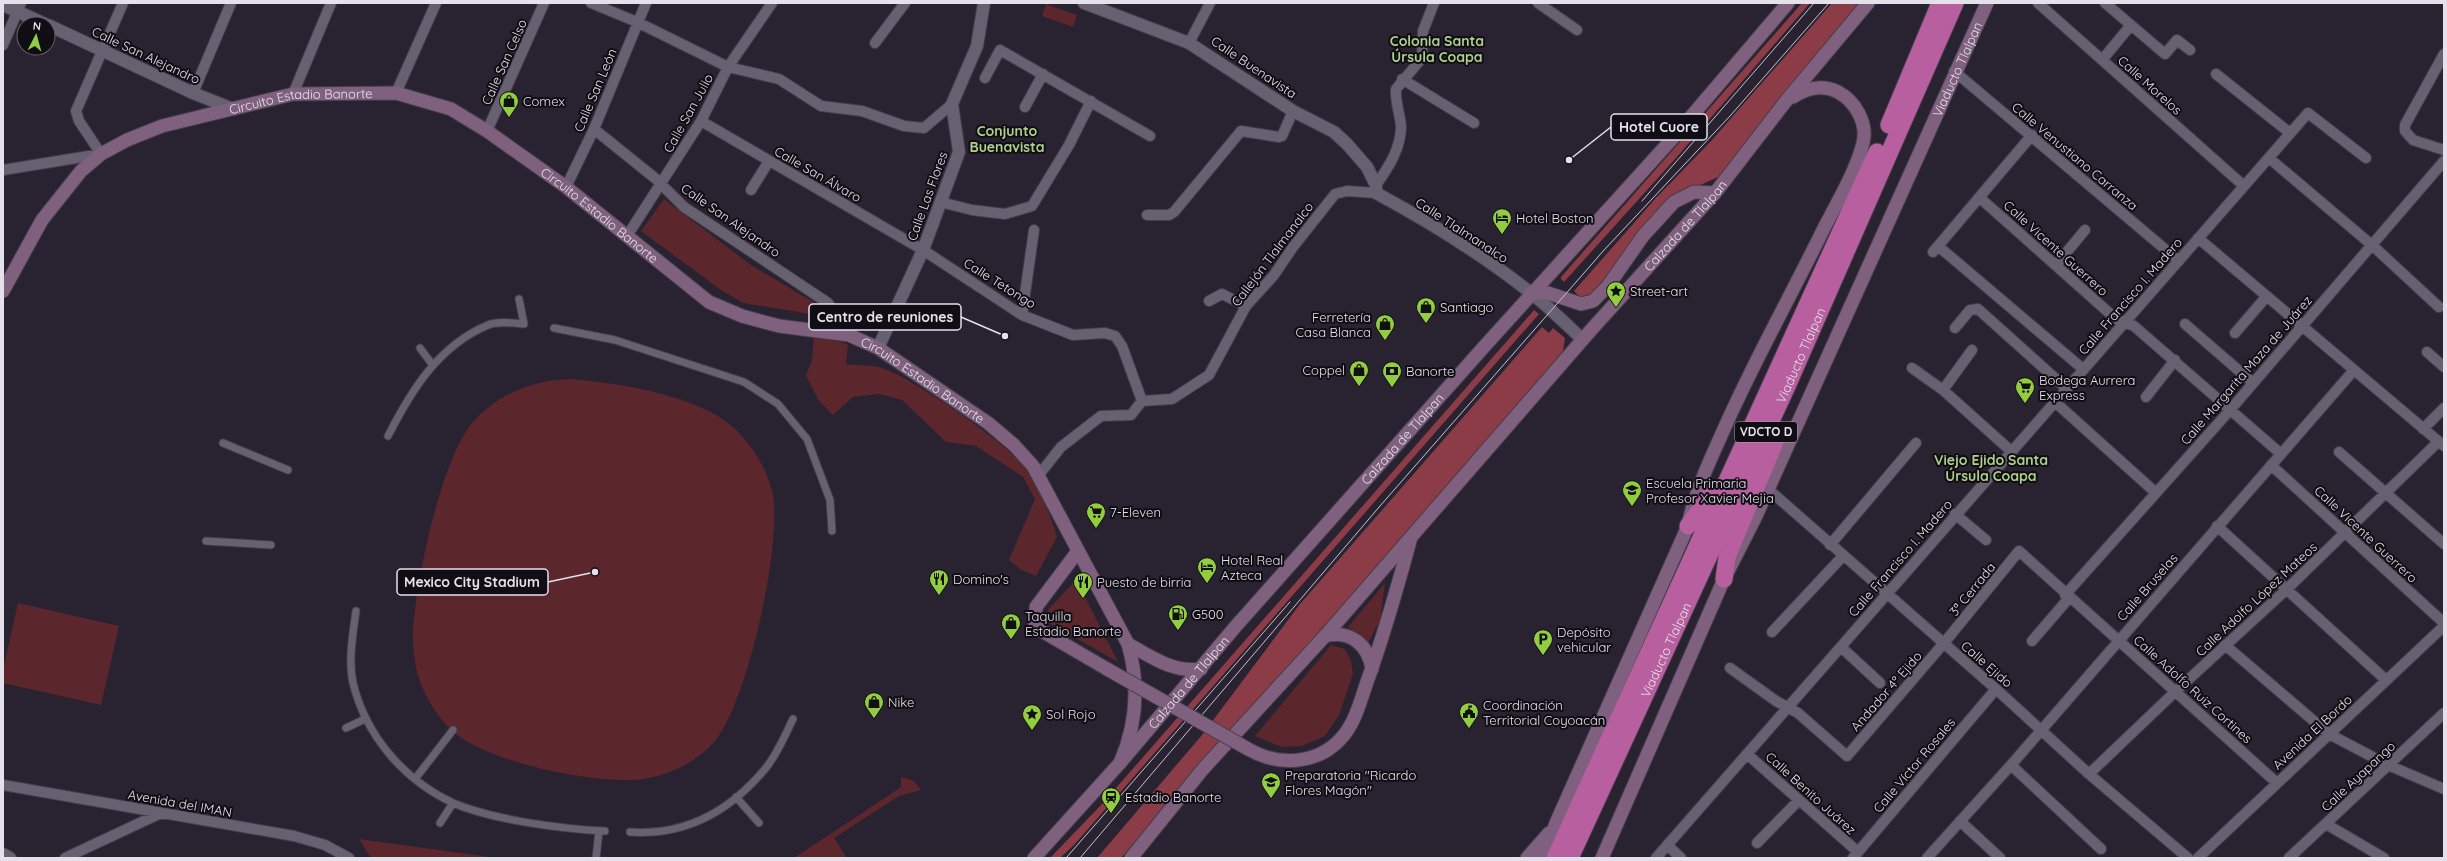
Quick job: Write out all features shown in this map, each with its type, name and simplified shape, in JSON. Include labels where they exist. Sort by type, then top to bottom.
[{"type":"highway","name":"Viaducto Tlalpan","points":[[1555,858],[1872,163],[1940,3]]},
{"type":"highway","name":"Viaducto Tlalpan","points":[[1570,858],[1798,362],[1955,3]]},
{"type":"highway","points":[[1724,578],[1727,557],[1750,498],[1794,396],[1798,380],[1798,362]]},
{"type":"highway","points":[[1688,526],[1703,506],[1743,422],[1765,396]]},
{"type":"main road","name":"Calzada de Tlalpan","points":[[1034,858],[1120,763],[1236,626],[1531,293],[1672,139],[1788,3]]},
{"type":"main road","name":"Calzada de Tlalpan","points":[[1131,858],[1203,769],[1325,636],[1583,340],[1715,193],[1786,101],[1868,3]]},
{"type":"main road","name":"Viaducto Tlalpan","points":[[1602,858],[1724,578],[1768,489],[1954,71],[1987,3]]},
{"type":"main road","points":[[1543,858],[1556,823],[1688,526],[1694,498],[1740,391],[1844,188],[1863,142],[1860,112],[1839,93],[1827,88],[1816,88],[1802,92],[1786,101]]},
{"type":"main road","name":"Circuito Estadio Banorte","points":[[3,291],[42,220],[81,171],[100,154],[127,140],[162,126],[293,94],[396,93],[451,109],[566,187],[709,302],[742,316],[779,326],[849,335],[878,348],[939,388],[1001,434],[1026,458],[1038,476],[1128,644],[1135,673],[1136,703],[1132,728],[1120,763]]},
{"type":"main road","points":[[1531,293],[1548,293],[1581,304],[1593,301],[1608,286],[1643,236],[1674,202],[1694,192],[1715,193]]},
{"type":"main road","points":[[1078,551],[1036,607],[1035,625],[1040,630],[1248,749],[1264,757],[1283,761],[1309,758],[1325,751],[1338,741],[1348,729],[1372,669],[1392,608],[1410,538]]},
{"type":"main road","points":[[1325,636],[1343,635],[1358,641],[1369,655],[1372,669]]},
{"type":"main road","points":[[1128,644],[1173,668],[1201,669]]},
{"type":"main road","points":[[1527,858],[1543,841],[1556,823]]},
{"type":"street","points":[[3,170],[100,154],[79,121],[76,111],[123,3]]},
{"type":"street","points":[[193,93],[231,3]]},
{"type":"street","points":[[293,94],[331,3]]},
{"type":"street","points":[[396,93],[436,3]]},
{"type":"street","name":"Calle San Celso","points":[[487,132],[544,3]]},
{"type":"street","points":[[591,3],[637,22],[728,68],[779,79],[821,106],[862,111],[904,126],[924,128],[952,104],[977,46],[984,3]]},
{"type":"street","name":"Calle San León","points":[[566,187],[594,129],[646,3]]},
{"type":"street","name":"Calle San Julio","points":[[627,236],[701,121],[728,68],[772,3]]},
{"type":"street","points":[[875,43],[905,3]]},
{"type":"street","name":"Calle Buenavista","points":[[1084,3],[1189,42],[1294,111],[1334,132],[1367,167],[1376,190]]},
{"type":"street","points":[[1189,42],[1210,3]]},
{"type":"street","points":[[1376,190],[1393,159],[1401,127],[1396,89],[1402,79],[1422,58],[1423,31],[1434,3]]},
{"type":"street","points":[[1538,3],[1577,30]]},
{"type":"street","name":"Calle Morelos","points":[[2038,3],[2244,186]]},
{"type":"street","points":[[2105,3],[2165,54],[2177,40],[2190,50]]},
{"type":"street","name":"Calle San Alejandro","points":[[3,5],[19,7],[33,16]]},
{"type":"street","points":[[3,45],[19,7]]},
{"type":"street","points":[[2102,60],[2131,25]]},
{"type":"street","name":"Calle San Alejandro","points":[[56,29],[102,49],[193,93],[233,109]]},
{"type":"street","points":[[984,78],[1000,50],[1150,136]]},
{"type":"street","points":[[2444,54],[2405,125],[2405,131],[2413,140],[2444,150]]},
{"type":"street","name":"Calle Venustiano Carranza","points":[[1954,71],[2032,135],[2179,261]]},
{"type":"street","points":[[1025,107],[1043,74]]},
{"type":"street","points":[[2216,74],[2290,133]]},
{"type":"street","points":[[1402,79],[1474,123]]},
{"type":"street","points":[[940,202],[972,210],[1005,214],[1032,206],[1068,145],[1091,101]]},
{"type":"street","name":"Calle Las Flores","points":[[878,348],[923,250],[959,152],[952,104]]},
{"type":"street","points":[[1147,215],[1169,215],[1174,212],[1241,131],[1279,137],[1282,136],[1294,111]]},
{"type":"street","name":"Calle Francisco I. Madero","points":[[1656,858],[1789,707],[1955,514],[2308,113],[2366,158]]},
{"type":"street","name":"Calle San Álvaro","points":[[701,121],[923,250]]},
{"type":"street","name":"Calle San Alejandro","points":[[594,129],[661,184],[684,207],[828,303],[849,335]]},
{"type":"street","points":[[2032,135],[1936,249],[2083,369]]},
{"type":"street","points":[[2269,158],[2372,246],[2439,306]]},
{"type":"street","points":[[751,190],[769,161]]},
{"type":"street","name":"Calle Margarita Maza de Juárez","points":[[2032,641],[2067,596],[2155,492],[2231,409],[2252,382],[2372,246],[2444,161]]},
{"type":"street","name":"Callejón Tlalmanalco","points":[[1142,401],[1172,399],[1209,375],[1246,306],[1274,275],[1293,247],[1335,194],[1347,190],[1376,190]]},
{"type":"street","name":"Calle Tlalmanalco","points":[[1376,190],[1436,227],[1531,293],[1583,340]]},
{"type":"street","name":"Calle Vicente Guerrero","points":[[1980,198],[2116,319],[2125,321],[2134,326],[2175,360],[2281,454]]},
{"type":"street","points":[[1022,315],[1034,230]]},
{"type":"street","points":[[2056,265],[2085,230]]},
{"type":"street","points":[[2198,238],[2441,444]]},
{"type":"street","name":"Calle Tetongo","points":[[923,250],[1022,315],[1073,336],[1105,333],[1115,336],[1122,346],[1142,401]]},
{"type":"street","points":[[1209,301],[1222,294],[1246,306]]},
{"type":"street","points":[[2235,333],[2267,296]]},
{"type":"street","points":[[388,436],[409,395],[432,364],[463,339],[488,324],[506,322],[524,324],[519,300]]},
{"type":"street","points":[[1955,328],[1970,310],[1978,309],[2066,388]]},
{"type":"street","points":[[2185,324],[2252,382]]},
{"type":"street","points":[[554,328],[615,340],[744,382],[778,404],[807,439],[830,500],[832,531]]},
{"type":"street","points":[[420,348],[432,364]]},
{"type":"street","points":[[1943,390],[1972,350]]},
{"type":"street","points":[[2427,352],[2444,367]]},
{"type":"street","points":[[2146,396],[2175,360]]},
{"type":"street","points":[[1912,368],[1943,390],[2011,451]]},
{"type":"street","name":"Calle Bruselas","points":[[1926,858],[2011,765],[2354,370]]},
{"type":"street","points":[[1038,476],[1061,447],[1101,416],[1131,414],[1142,401]]},
{"type":"street","points":[[2055,402],[2155,492]]},
{"type":"street","points":[[2423,429],[2444,408]]},
{"type":"street","points":[[223,443],[288,470]]},
{"type":"street","points":[[1830,545],[1916,443]]},
{"type":"street","name":"Calle Adolfo López Mateos","points":[[2089,774],[2176,691],[2287,589],[2387,492],[2441,444]]},
{"type":"street","points":[[2339,452],[2387,492],[2444,544]]},
{"type":"street","name":"Calle Vicente Guerrero","points":[[2271,465],[2346,532],[2444,624]]},
{"type":"street","name":"Calle Ejido","points":[[1768,489],[1830,545],[1996,688],[2089,774],[2188,858]]},
{"type":"street","points":[[1955,514],[1986,540]]},
{"type":"street","points":[[2217,526],[2386,680]]},
{"type":"street","points":[[206,541],[271,545]]},
{"type":"street","name":"Calle Adolfo Ruiz Cortines","points":[[2019,551],[2067,596],[2119,640],[2277,783]]},
{"type":"street","name":"3ª Cerrada","points":[[1944,643],[2019,551]]},
{"type":"street","points":[[1772,632],[1843,556]]},
{"type":"street","points":[[356,610],[352,646],[353,682],[365,719],[393,761],[415,779],[453,802],[522,822],[602,831],[596,858]]},
{"type":"street","name":"Avenida El Bordo","points":[[2198,858],[2444,624]]},
{"type":"street","name":"Andador 4º Ejido","points":[[1789,707],[1847,756],[1944,643]]},
{"type":"street","points":[[2225,646],[2329,734],[2388,765],[2444,789]]},
{"type":"street","points":[[1841,647],[1880,683]]},
{"type":"street","points":[[1730,668],[1776,701],[1789,707]]},
{"type":"street","name":"Calle Víctor Rosales","points":[[1855,855],[1996,688]]},
{"type":"street","name":"Calle Ayapango","points":[[2289,858],[2444,713]]},
{"type":"street","points":[[346,728],[365,719]]},
{"type":"street","points":[[630,832],[652,833],[697,823],[736,797],[766,769],[793,719]]},
{"type":"street","points":[[415,779],[453,730]]},
{"type":"street","name":"Calle Benito Juárez","points":[[1747,754],[1798,800],[1855,855]]},
{"type":"street","points":[[2011,765],[2101,849]]},
{"type":"street","name":"Avenida del IMAN","points":[[3,784],[310,839],[349,858]]},
{"type":"street","points":[[736,797],[759,823]]},
{"type":"street","points":[[1758,843],[1798,800]]},
{"type":"street","points":[[440,823],[453,802]]},
{"type":"street","points":[[65,858],[161,813]]},
{"type":"street","points":[[1960,821],[2000,858]]},
{"type":"street","points":[[2326,824],[2384,858]]},
{"type":"street","points":[[1667,845],[1682,858]]},
{"type":"street","points":[[3,854],[10,858]]},
{"type":"shaded area","points":[[1802,3],[1810,3],[1676,158],[1564,282],[1561,277]]},
{"type":"shaded area","points":[[1832,3],[1864,3],[1718,177],[1694,188],[1596,294],[1579,299],[1580,297],[1574,291],[1655,199],[1712,140]]},
{"type":"shaded area","points":[[1046,4],[1077,15],[1073,27],[1042,16]]},
{"type":"shaded area","points":[[664,199],[751,265],[830,312],[829,317],[743,303],[721,290],[641,231]]},
{"type":"shaded area","points":[[1534,310],[1539,314],[1074,845],[1060,858],[1050,858],[1102,804]]},
{"type":"shaded area","points":[[1542,327],[1549,333],[1553,328],[1565,338],[1563,351],[1536,385],[1121,858],[1097,858],[1202,735],[1300,604]]},
{"type":"shaded area","points":[[814,336],[848,344],[846,364],[881,367],[898,375],[960,413],[1016,457],[1025,468],[1040,493],[1048,510],[1057,537],[1036,576],[1021,570],[1009,560],[1035,499],[1023,477],[976,446],[946,442],[902,400],[879,394],[853,397],[833,415],[819,401],[806,376],[812,360]]},
{"type":"shaded area","points":[[571,379],[612,384],[657,393],[700,407],[719,417],[741,435],[758,457],[766,473],[772,491],[774,514],[773,545],[768,582],[750,658],[739,693],[727,721],[715,741],[698,757],[668,773],[645,779],[615,780],[592,778],[541,769],[493,754],[472,744],[456,734],[435,711],[420,681],[414,659],[413,636],[415,614],[424,556],[440,493],[450,465],[461,441],[472,423],[493,404],[504,397],[517,390],[543,382]]},
{"type":"shaded area","points":[[1074,582],[1078,583],[1118,662],[1049,623],[1046,616],[1048,610]]},
{"type":"shaded area","points":[[1385,583],[1380,620],[1368,643],[1348,627]]},
{"type":"shaded area","points":[[18,603],[119,626],[101,705],[3,683],[3,670]]},
{"type":"shaded area","points":[[1331,645],[1345,649],[1351,661],[1353,674],[1339,715],[1325,736],[1302,746],[1281,747],[1255,736]]},
{"type":"shaded area","points":[[901,777],[914,781],[921,790],[899,796],[834,838],[847,858],[794,858],[901,787]]},
{"type":"shaded area","points":[[359,839],[497,858],[371,858]]},
{"type":"tram line","points":[[1642,201],[1814,3]]},
{"type":"tram line","points":[[1080,858],[1380,506],[1605,249],[1730,116],[1829,3]]},
{"type":"tram line","points":[[1066,858],[1290,602]]},
{"type":"place","name":"Comex","points":[[509,118]]},
{"type":"place","name":"Hotel Cuore","points":[[1569,160]]},
{"type":"place","name":"Hotel Boston","points":[[1502,235]]},
{"type":"place","name":"Street-art","points":[[1616,308]]},
{"type":"place","name":"Santiago","points":[[1426,324]]},
{"type":"place","name":"Centro de reuniones","points":[[1005,336]]},
{"type":"place","name":"Ferretería Casa Blanca","points":[[1385,341]]},
{"type":"place","name":"Coppel","points":[[1359,387]]},
{"type":"place","name":"Banorte","points":[[1392,388]]},
{"type":"place","name":"Bodega Aurrera Express","points":[[2025,404]]},
{"type":"place","name":"Escuela Primaria Profesor Xavier Mejia","points":[[1632,507]]},
{"type":"place","name":"7-Eleven","points":[[1096,529]]},
{"type":"place","name":"Mexico City Stadium","points":[[595,572]]},
{"type":"place","name":"Hotel Real Azteca","points":[[1207,584]]},
{"type":"place","name":"Domino's","points":[[939,596]]},
{"type":"place","name":"Puesto de birria","points":[[1083,599]]},
{"type":"place","name":"G500","points":[[1178,631]]},
{"type":"place","name":"Taquilla Estadio Banorte","points":[[1011,640]]},
{"type":"place","name":"Depósito vehicular","points":[[1543,656]]},
{"type":"place","name":"Nike","points":[[874,719]]},
{"type":"place","name":"Coordinación Territorial Coyoacán","points":[[1469,729]]},
{"type":"place","name":"Sol Rojo","points":[[1032,731]]},
{"type":"place","name":"Preparatoria \"Ricardo Flores Magón\"","points":[[1271,799]]},
{"type":"place","name":"Estadio Banorte","points":[[1111,814]]},
{"type":"district","name":"Colonia Santa Úrsula Coapa","points":[[1437,50]]},
{"type":"district","name":"Conjunto Buenavista","points":[[1007,140]]},
{"type":"district","name":"Viejo Ejido Santa Úrsula Coapa","points":[[1991,468]]}]
